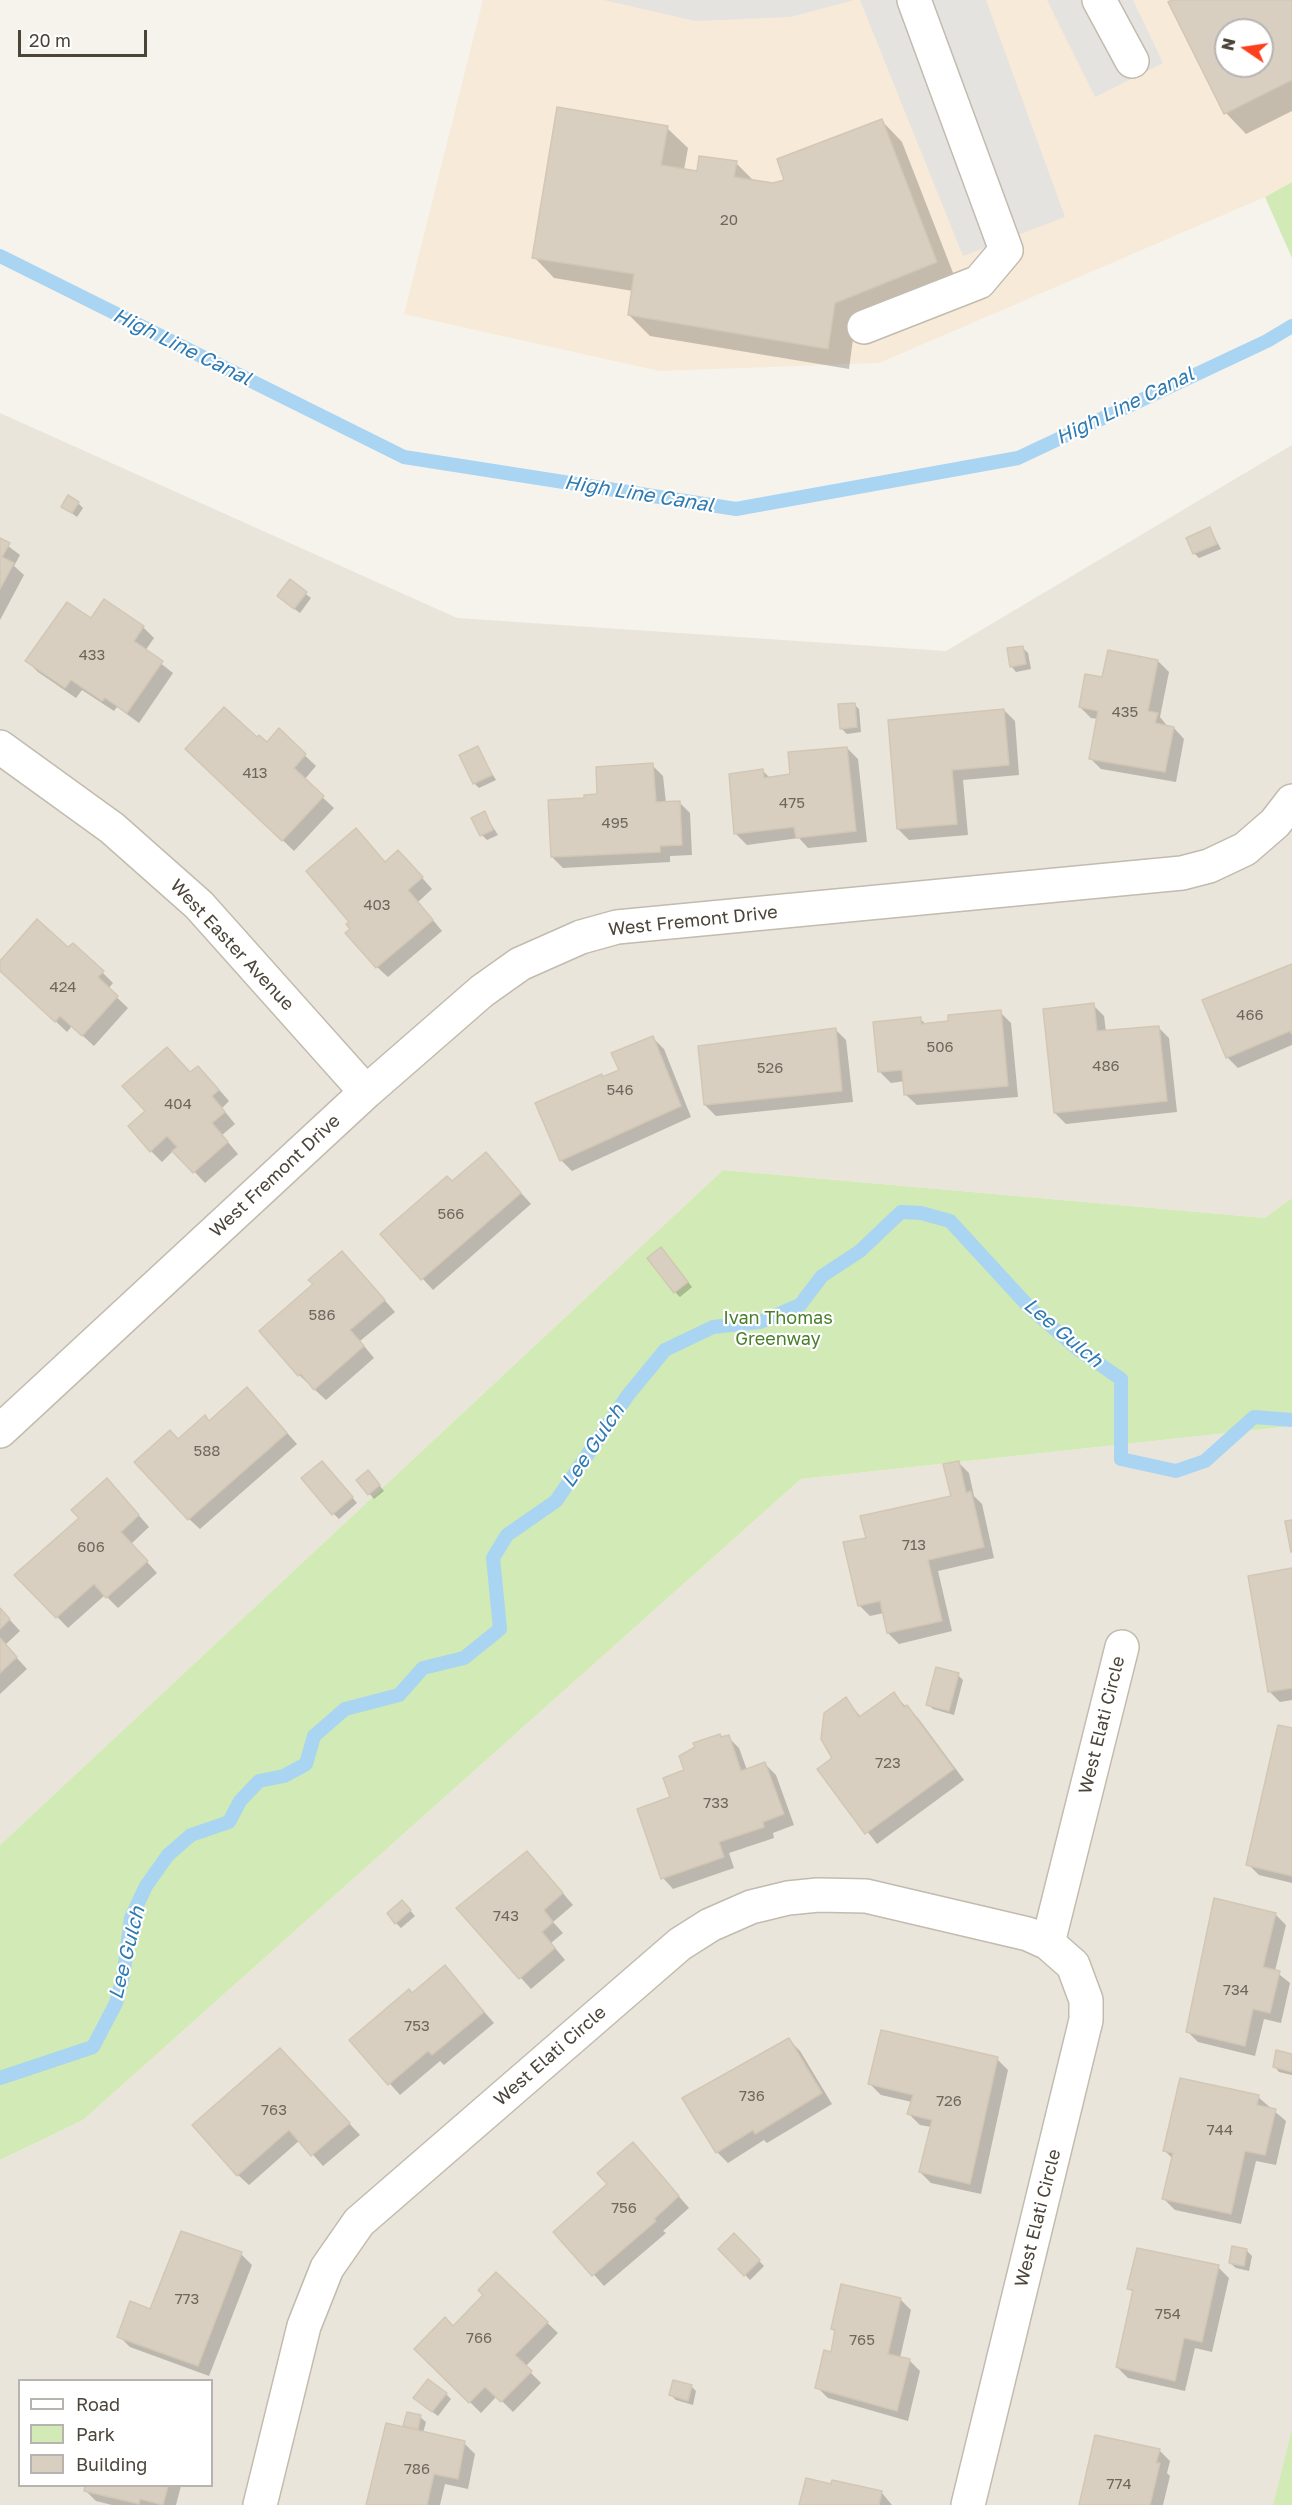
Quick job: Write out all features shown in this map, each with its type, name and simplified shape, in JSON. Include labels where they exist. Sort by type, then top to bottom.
[{"type":"street","points":[[864,327],[979,282],[1006,250],[914,0]]},
{"type":"street","points":[[1099,0],[1132,61]]},
{"type":"street","name":"West Easter Avenue","points":[[0,747],[112,828],[199,905],[366,1092]]},
{"type":"street","name":"West Fremont Drive","points":[[0,1431],[366,1092],[482,991],[520,964],[581,937],[617,927],[1182,873],[1209,866],[1245,849],[1275,823],[1292,801]]},
{"type":"street","name":"West Elati Circle","points":[[1048,1943],[1122,1647]]},
{"type":"street","name":"West Elati Circle","points":[[260,2505],[304,2326],[327,2268],[359,2222],[680,1944],[710,1925],[751,1907],[788,1898],[818,1895],[866,1896],[1028,1934],[1048,1943],[1073,1965],[1086,2000],[1086,2020],[968,2505]]},
{"type":"shaded area","points":[[483,0],[1292,0],[1292,182],[1265,197],[879,363],[659,371],[404,314]]},
{"type":"shaded area","points":[[604,0],[854,0],[791,17],[695,21]]},
{"type":"shaded area","points":[[860,0],[986,0],[1065,217],[963,256]]},
{"type":"shaded area","points":[[1047,0],[1133,0],[1163,63],[1095,97]]},
{"type":"shaded area","points":[[0,413],[457,618],[946,651],[1292,445],[1292,1198],[1265,1218],[723,1170],[0,1845]]},
{"type":"shaded area","points":[[1292,1426],[1292,2429],[1273,2505],[0,2505],[0,2160],[83,2120],[801,1479]]},
{"type":"green space","points":[[1292,182],[1292,258],[1265,197]]},
{"type":"green space","name":"Ivan Thomas Greenway","points":[[723,1170],[1265,1218],[1292,1198],[1292,1426],[801,1479],[83,2120],[0,2160],[0,1845]]},
{"type":"green space","points":[[1292,2429],[1292,2505],[1273,2505]]},
{"type":"building","points":[[1172,0],[1292,0],[1292,80],[1224,114],[1168,2]]},
{"type":"building","points":[[557,107],[668,126],[661,165],[697,171],[699,156],[737,161],[734,177],[773,183],[784,180],[777,159],[882,119],[937,262],[835,303],[828,349],[628,315],[634,274],[532,258]]},
{"type":"building","points":[[68,495],[79,502],[72,513],[61,507]]},
{"type":"building","points":[[1210,527],[1217,544],[1193,554],[1186,538]]},
{"type":"building","points":[[0,538],[10,543],[2,557],[14,563],[0,589]]},
{"type":"building","points":[[290,579],[307,592],[294,609],[277,596]]},
{"type":"building","points":[[104,599],[144,626],[134,641],[163,661],[127,713],[105,698],[102,701],[71,680],[65,688],[25,661],[67,602],[91,618]]},
{"type":"building","points":[[1023,646],[1026,664],[1010,667],[1007,648]]},
{"type":"building","points":[[1108,650],[1158,660],[1148,711],[1158,713],[1155,723],[1174,727],[1165,772],[1089,759],[1098,711],[1079,707],[1085,674],[1102,677]]},
{"type":"building","points":[[855,703],[857,727],[840,729],[838,704]]},
{"type":"building","points":[[224,707],[257,737],[259,735],[267,742],[279,728],[306,754],[294,768],[324,796],[282,841],[185,749]]},
{"type":"building","points":[[1004,709],[1009,765],[952,770],[957,824],[897,829],[888,720]]},
{"type":"building","points":[[478,746],[492,775],[473,784],[459,755]]},
{"type":"building","points":[[847,747],[856,831],[796,838],[794,827],[734,834],[729,774],[763,769],[764,778],[790,774],[788,752]]},
{"type":"building","points":[[653,763],[656,802],[680,801],[682,845],[660,846],[660,852],[551,857],[548,800],[584,798],[584,795],[597,794],[596,767]]},
{"type":"building","points":[[485,811],[493,830],[480,836],[471,818]]},
{"type":"building","points":[[356,828],[385,862],[398,850],[423,877],[408,890],[433,920],[376,968],[345,933],[350,929],[346,924],[349,922],[306,871]]},
{"type":"building","points":[[37,919],[68,947],[73,943],[104,971],[98,977],[118,996],[82,1036],[60,1016],[55,1022],[0,971],[0,961]]},
{"type":"building","points":[[1292,964],[1292,1034],[1290,1031],[1226,1058],[1202,1000]]},
{"type":"building","points":[[1094,1003],[1097,1031],[1159,1026],[1167,1101],[1054,1113],[1043,1009]]},
{"type":"building","points":[[1001,1010],[1008,1086],[904,1095],[902,1070],[878,1072],[873,1022],[921,1017],[921,1024],[948,1021],[948,1015]]},
{"type":"building","points":[[836,1028],[842,1091],[704,1105],[698,1046]]},
{"type":"building","points":[[653,1036],[681,1106],[560,1161],[535,1103],[602,1074],[602,1077],[619,1070],[611,1053]]},
{"type":"building","points":[[167,1047],[190,1072],[198,1066],[219,1090],[212,1096],[225,1112],[212,1123],[228,1142],[193,1173],[172,1151],[177,1147],[167,1136],[150,1152],[128,1126],[145,1111],[122,1086]]},
{"type":"building","points":[[486,1152],[521,1193],[421,1280],[380,1234],[447,1176],[452,1181]]},
{"type":"building","points":[[661,1247],[688,1282],[674,1293],[647,1258]]},
{"type":"building","points":[[342,1251],[385,1300],[350,1330],[364,1346],[314,1390],[301,1374],[298,1376],[259,1331],[313,1284],[308,1280]]},
{"type":"building","points":[[247,1387],[287,1433],[188,1520],[134,1462],[170,1430],[178,1439],[205,1415],[209,1421]]},
{"type":"building","points":[[322,1461],[353,1497],[332,1515],[301,1478]]},
{"type":"building","points":[[959,1461],[966,1493],[971,1491],[984,1547],[928,1560],[942,1621],[887,1633],[880,1601],[858,1606],[843,1542],[866,1538],[860,1516],[951,1496],[943,1464]]},
{"type":"building","points":[[368,1470],[380,1485],[368,1495],[356,1480]]},
{"type":"building","points":[[107,1478],[139,1515],[121,1532],[148,1561],[106,1598],[94,1584],[56,1618],[14,1575],[79,1518],[71,1510]]},
{"type":"building","points":[[1292,1520],[1292,1552],[1291,1552],[1285,1521]]},
{"type":"building","points":[[1292,1568],[1292,1688],[1268,1692],[1248,1576]]},
{"type":"building","points":[[0,1608],[10,1619],[0,1629]]},
{"type":"building","points":[[0,1638],[17,1657],[0,1673]]},
{"type":"building","points":[[936,1667],[959,1673],[949,1711],[926,1705]]},
{"type":"building","points":[[894,1692],[904,1707],[907,1705],[954,1769],[865,1834],[817,1769],[832,1758],[821,1739],[824,1713],[846,1697],[859,1717]]},
{"type":"building","points":[[1278,1725],[1292,1728],[1292,1876],[1246,1865]]},
{"type":"building","points":[[720,1734],[721,1737],[729,1735],[741,1771],[765,1762],[784,1814],[763,1822],[764,1827],[719,1842],[724,1857],[661,1879],[637,1809],[670,1797],[663,1778],[684,1770],[679,1756],[695,1747],[693,1743]]},
{"type":"building","points":[[527,1851],[563,1893],[544,1910],[553,1922],[542,1932],[555,1948],[519,1979],[456,1908]]},
{"type":"building","points":[[1214,1898],[1276,1913],[1263,1967],[1280,1971],[1270,2013],[1253,2009],[1245,2046],[1186,2032]]},
{"type":"building","points":[[402,1900],[411,1910],[395,1924],[387,1913]]},
{"type":"building","points":[[445,1965],[484,2012],[432,2055],[428,2051],[388,2085],[349,2040],[409,1989],[412,1993]]},
{"type":"building","points":[[881,2030],[998,2057],[970,2184],[919,2172],[932,2120],[907,2114],[913,2095],[868,2084]]},
{"type":"building","points":[[789,2038],[822,2093],[755,2134],[753,2130],[716,2153],[682,2098]]},
{"type":"building","points":[[280,2048],[350,2123],[311,2156],[289,2130],[237,2176],[192,2125]]},
{"type":"building","points":[[1276,2050],[1292,2054],[1292,2072],[1273,2067]]},
{"type":"building","points":[[1180,2078],[1259,2095],[1257,2105],[1276,2109],[1265,2155],[1245,2151],[1231,2214],[1162,2199],[1173,2153],[1163,2151]]},
{"type":"building","points":[[633,2142],[679,2196],[654,2219],[656,2221],[592,2276],[553,2232],[607,2184],[597,2173]]},
{"type":"building","points":[[181,2231],[242,2252],[198,2366],[117,2337],[130,2301],[150,2309]]},
{"type":"building","points":[[734,2233],[760,2260],[744,2276],[718,2249]]},
{"type":"building","points":[[1232,2246],[1247,2249],[1244,2266],[1229,2263]]},
{"type":"building","points":[[1137,2248],[1219,2265],[1202,2342],[1184,2338],[1175,2381],[1116,2367],[1133,2290],[1127,2289]]},
{"type":"building","points":[[496,2272],[548,2322],[515,2355],[532,2371],[501,2402],[485,2387],[469,2403],[414,2349],[445,2317],[453,2326],[483,2295],[478,2290]]},
{"type":"building","points":[[841,2284],[901,2298],[888,2354],[910,2359],[897,2411],[815,2388],[824,2350],[831,2352],[835,2330],[831,2329]]},
{"type":"building","points":[[428,2379],[447,2393],[432,2412],[413,2398]]},
{"type":"building","points":[[673,2380],[692,2385],[688,2401],[669,2395]]},
{"type":"building","points":[[407,2412],[421,2415],[418,2429],[403,2426]]},
{"type":"building","points":[[386,2423],[465,2441],[458,2479],[434,2474],[427,2505],[366,2505]]},
{"type":"building","points":[[1095,2435],[1160,2449],[1156,2463],[1160,2463],[1150,2505],[1079,2505]]},
{"type":"building","points":[[806,2478],[831,2484],[832,2480],[882,2491],[879,2505],[799,2505]]},
{"type":"building","points":[[85,2487],[168,2487],[163,2505],[140,2499],[139,2504],[84,2491]]},
{"type":"waterway","name":"High Line Canal","points":[[0,256],[404,457],[736,509],[1018,458],[1267,341],[1292,326]]},
{"type":"waterway","name":"Lee Gulch","points":[[0,2078],[93,2047],[116,2003],[123,1977],[131,1918],[146,1886],[168,1855],[191,1835],[229,1822],[240,1801],[259,1781],[284,1776],[306,1764],[314,1736],[345,1709],[399,1695],[423,1668],[464,1658],[500,1629],[493,1558],[507,1535],[556,1501],[628,1395],[665,1350],[713,1327],[760,1322],[800,1305],[822,1276],[860,1251],[901,1212],[921,1213],[950,1221],[1030,1308],[1079,1350],[1121,1379],[1121,1459],[1176,1471],[1205,1461],[1254,1417],[1292,1420]]}]
